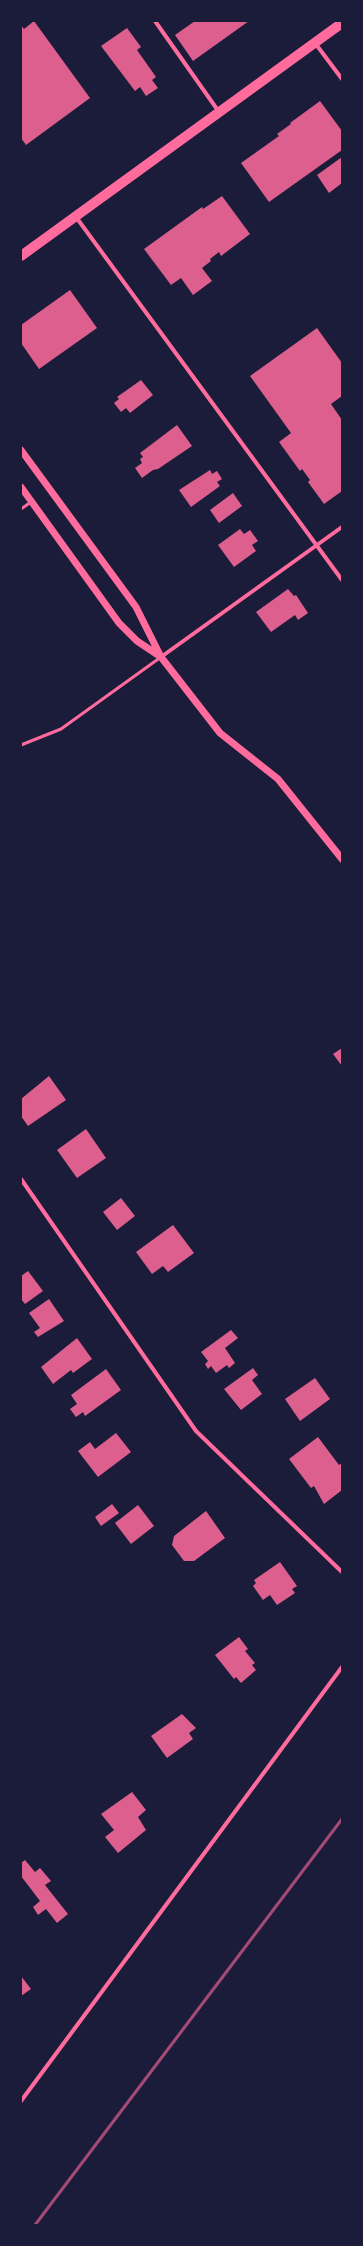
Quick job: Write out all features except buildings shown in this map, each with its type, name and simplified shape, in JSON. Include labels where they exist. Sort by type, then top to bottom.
[{"type":"main road","points":[[21,256],[342,23]]},
{"type":"street","points":[[155,21],[219,113]]},
{"type":"street","points":[[315,42],[342,79]]},
{"type":"street","points":[[76,217],[342,580]]},
{"type":"street","points":[[21,450],[136,607],[161,657],[220,733],[278,779],[342,859]]},
{"type":"street","points":[[21,487],[119,623],[137,641],[161,657]]},
{"type":"street","points":[[161,657],[342,527]]},
{"type":"street","points":[[21,1179],[196,1431],[342,1572]]},
{"type":"street","points":[[21,2101],[342,1667]]},
{"type":"lane","points":[[21,509],[32,502]]},
{"type":"lane","points":[[21,745],[61,729],[161,657]]},
{"type":"railway","points":[[35,2225],[342,1819]]}]
